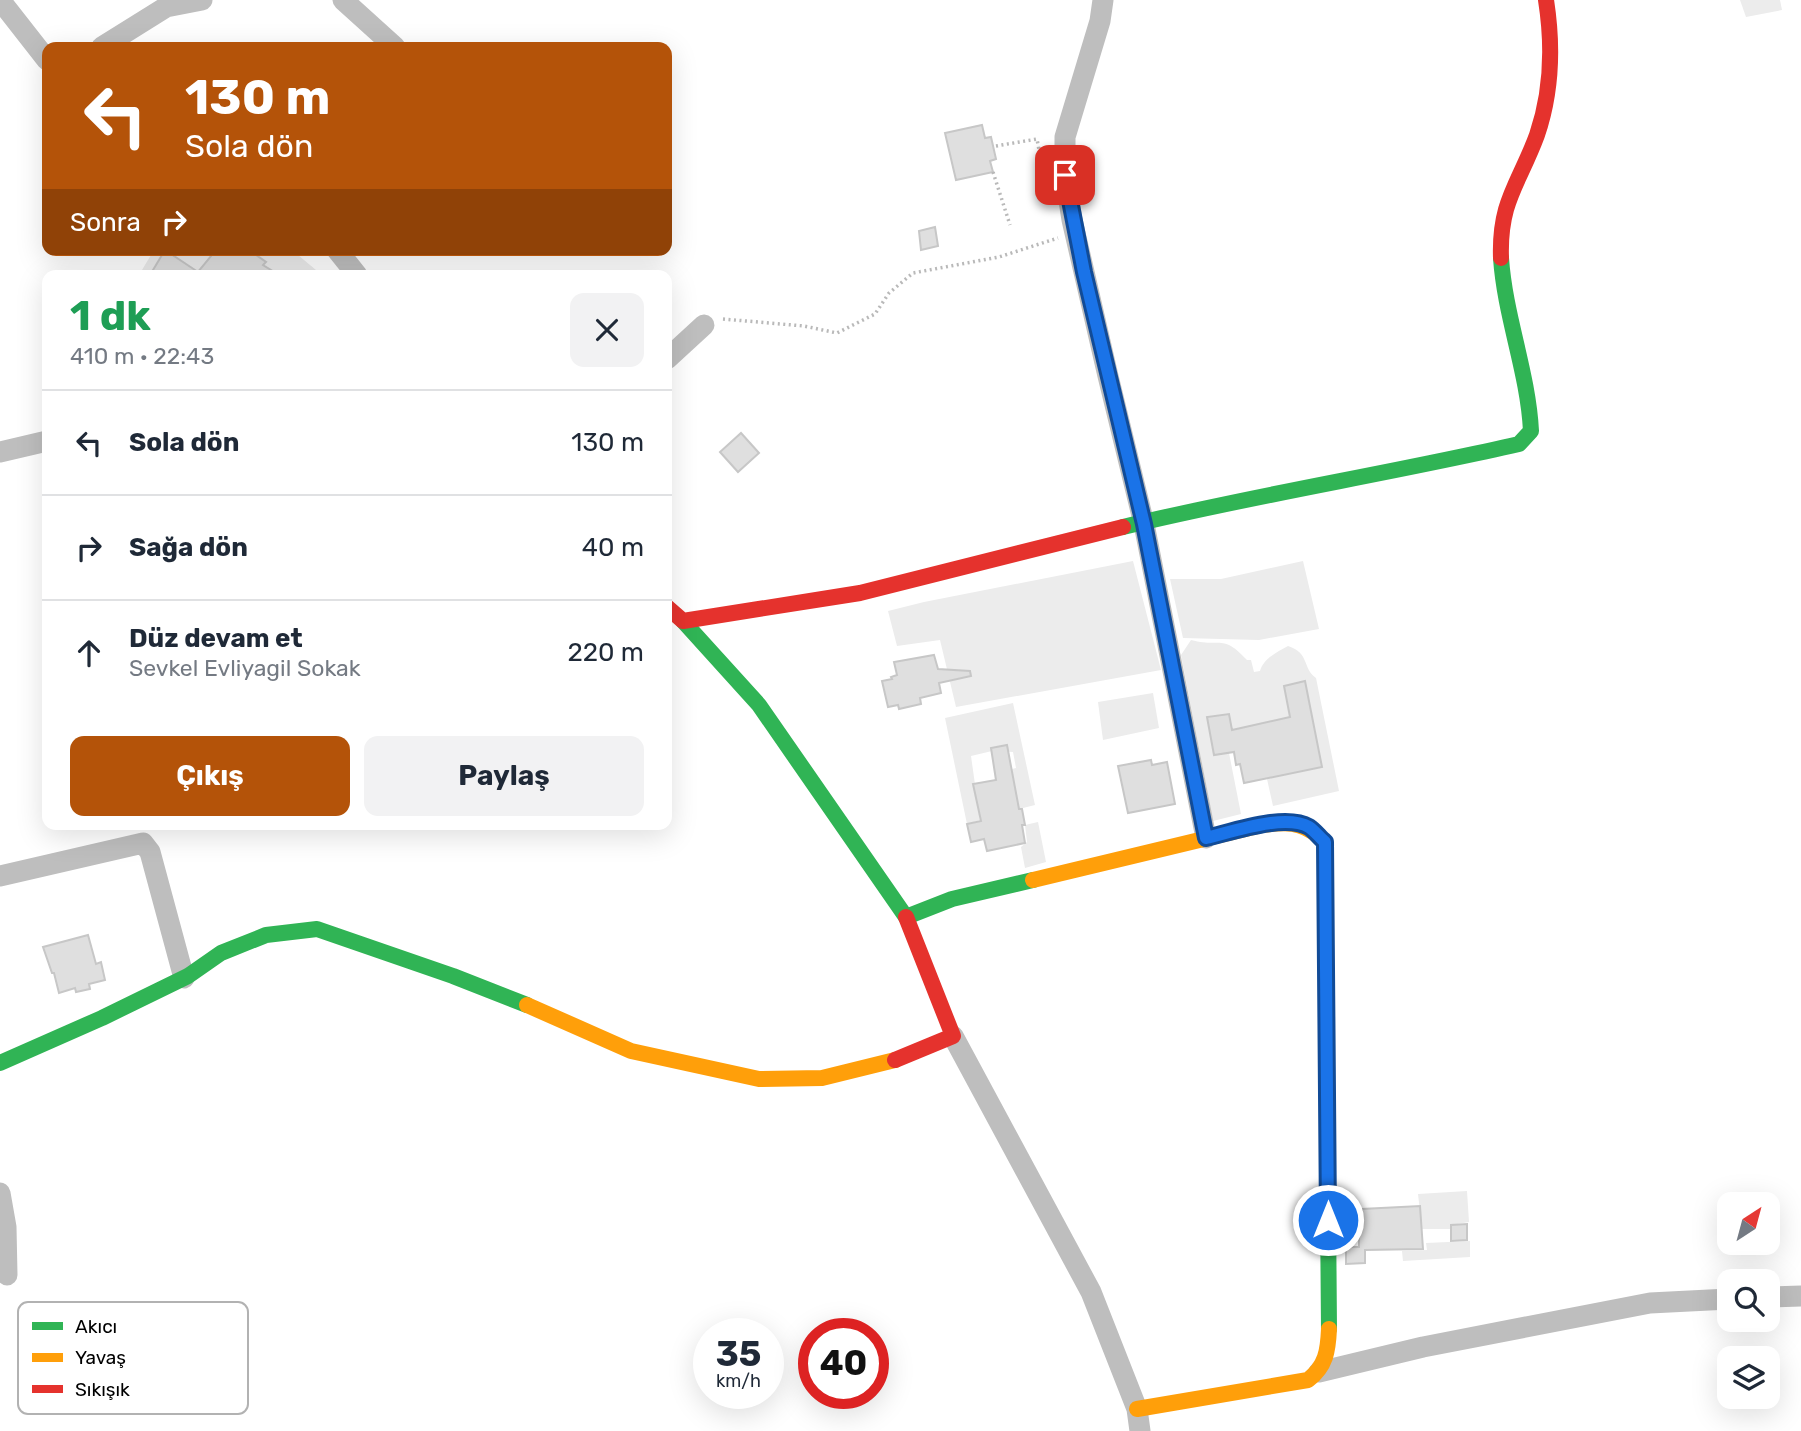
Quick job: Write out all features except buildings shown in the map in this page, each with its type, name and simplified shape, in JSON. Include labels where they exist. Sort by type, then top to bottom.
[{"type":"street","points":[[0,0],[42,54]]},
{"type":"street","points":[[110,42],[166,7],[202,0]]},
{"type":"street","points":[[343,0],[389,42]]},
{"type":"street","points":[[1103,0],[1100,20],[1065,137],[1065,175],[1072,220],[1144,524],[1206,838]]},
{"type":"street","points":[[683,621],[860,593],[1168,516],[1414,468],[1519,444],[1531,431],[1531,407],[1501,271],[1500,233],[1510,194],[1537,133],[1547,90],[1551,30],[1546,0]]},
{"type":"street","points":[[342,256],[353,270]]},
{"type":"street","points":[[672,354],[704,325]]},
{"type":"street","points":[[0,452],[42,443]]},
{"type":"street","points":[[672,611],[759,705],[906,918],[953,1036],[1091,1292],[1137,1409],[1140,1431]]},
{"type":"street","points":[[906,918],[952,900],[1262,825],[1285,822],[1308,827],[1325,842],[1329,1331],[1327,1360],[1319,1372],[1308,1380],[1137,1409]]},
{"type":"street","points":[[0,876],[143,843],[150,852],[184,978]]},
{"type":"street","points":[[0,1063],[184,978],[221,953],[266,935],[317,929],[551,1014],[631,1051],[759,1079],[822,1078],[895,1060],[953,1036]]},
{"type":"street","points":[[0,1193],[6,1227],[7,1275]]},
{"type":"street","points":[[1780,1297],[1801,1296]]},
{"type":"street","points":[[1319,1372],[1423,1347],[1650,1303],[1717,1300]]},
{"type":"path","points":[[996,146],[1037,139],[1044,178]]},
{"type":"path","points":[[993,172],[1010,225]]},
{"type":"path","points":[[704,325],[716,319],[804,326],[837,333],[875,314],[889,293],[913,273],[999,257],[1058,238],[1072,220]]},
{"type":"shaded area","points":[[1740,0],[1780,0],[1782,10],[1746,17]]},
{"type":"shaded area","points":[[150,256],[299,256],[316,270],[142,270]]},
{"type":"shaded area","points":[[1133,561],[1161,670],[956,707],[940,640],[897,646],[888,611]]},
{"type":"shaded area","points":[[1303,561],[1319,629],[1259,640],[1183,638],[1170,579],[1221,579]]},
{"type":"shaded area","points":[[1191,640],[1232,647],[1247,660],[1251,660],[1254,672],[1260,671],[1267,659],[1288,646],[1300,653],[1316,678],[1339,791],[1273,806],[1267,779],[1245,783],[1241,764],[1236,765],[1233,752],[1229,753],[1241,814],[1213,821],[1181,655]]},
{"type":"shaded area","points":[[1153,693],[1159,728],[1103,740],[1098,702]]},
{"type":"shaded area","points":[[1013,703],[1035,805],[1019,809],[1012,769],[1016,768],[1013,752],[992,751],[971,756],[980,820],[967,824],[945,718]]},
{"type":"shaded area","points":[[1038,822],[1046,862],[1025,868],[1021,847],[1027,842],[1025,825]]},
{"type":"shaded area","points":[[1467,1191],[1469,1222],[1451,1225],[1451,1229],[1422,1229],[1418,1194]]},
{"type":"shaded area","points":[[1470,1241],[1470,1257],[1403,1261],[1402,1251],[1427,1250],[1426,1243]]},
{"type":"traffic: fast","points":[[1123,527],[1519,444],[1531,431],[1529,409],[1507,302],[1501,258]]},
{"type":"traffic: fast","points":[[683,621],[759,705],[906,917],[952,899],[1033,880]]},
{"type":"traffic: fast","points":[[1319,837],[1325,842],[1329,1329]]},
{"type":"traffic: fast","points":[[0,1063],[188,976],[221,953],[266,935],[317,929],[527,1005]]},
{"type":"traffic: slow","points":[[1033,880],[1262,825],[1299,825],[1319,837]]},
{"type":"traffic: slow","points":[[527,1005],[631,1051],[759,1079],[822,1078],[895,1060]]},
{"type":"traffic: slow","points":[[1137,1409],[1308,1380],[1325,1358],[1329,1329]]},
{"type":"traffic: jam","points":[[1501,258],[1501,238],[1507,207],[1537,135],[1546,102],[1550,51],[1546,0]]},
{"type":"traffic: jam","points":[[672,611],[683,621],[860,593],[1123,527]]},
{"type":"traffic: jam","points":[[895,1060],[953,1036],[906,917]]},
{"type":"route","points":[[1065,175],[1072,220],[1144,524],[1206,838],[1285,822],[1308,827],[1325,842],[1328,1220]]}]
